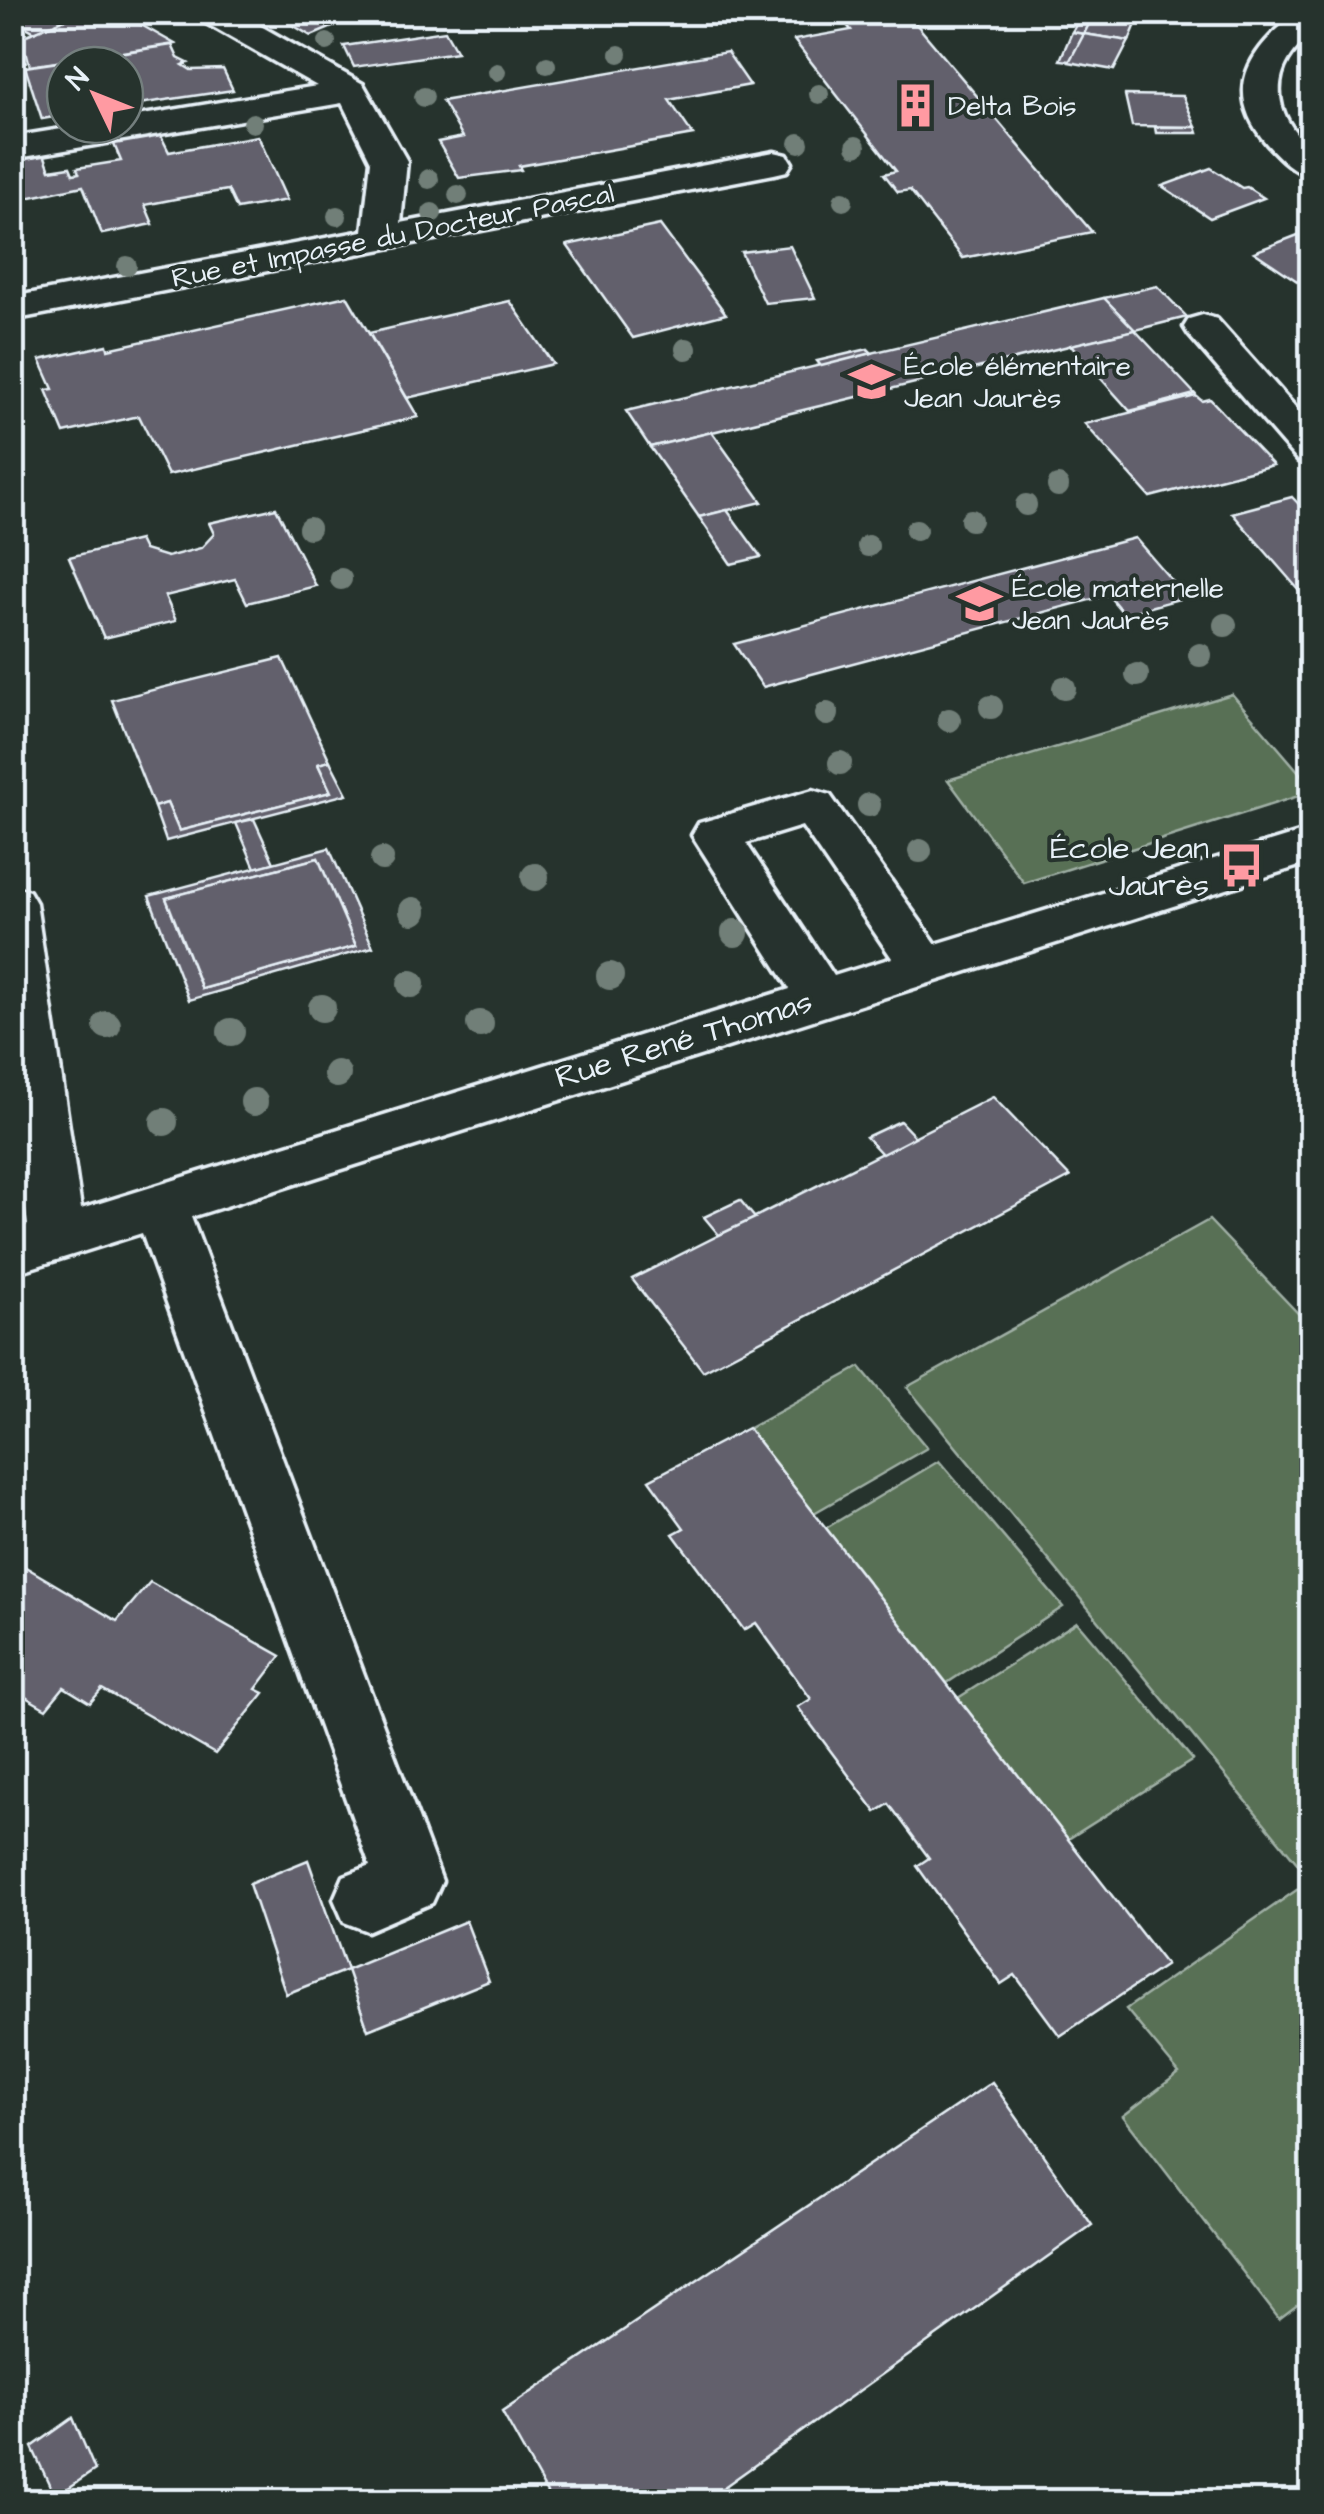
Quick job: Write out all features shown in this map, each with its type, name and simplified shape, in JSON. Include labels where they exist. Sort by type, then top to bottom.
[{"type":"street","points":[[211,12],[351,90],[389,161],[381,239]]},
{"type":"street","points":[[1312,19],[1279,42],[1265,61],[1260,81],[1260,100],[1268,120],[1312,166]]},
{"type":"street","points":[[12,148],[351,90]]},
{"type":"street","name":"Rue et Impasse du Docteur Pascal","points":[[12,309],[774,163]]},
{"type":"street","points":[[1203,327],[1312,452]]},
{"type":"street","points":[[820,997],[716,835],[813,806],[924,964]]},
{"type":"street","name":"Rue René Thomas","points":[[35,1243],[1312,845]]},
{"type":"street","points":[[12,902],[35,1243]]},
{"type":"street","points":[[159,1204],[384,1822],[409,1881],[368,1899]]},
{"type":"green space","points":[[1232,694],[1311,786],[1311,792],[1024,883],[948,780]]},
{"type":"green space","points":[[1209,1220],[1311,1327],[1312,2294],[1279,2319],[1123,2116],[1179,2073],[1126,2009],[1311,1880],[907,1387]]},
{"type":"green space","points":[[860,1367],[927,1448],[814,1513],[748,1429]]},
{"type":"green space","points":[[939,1461],[1063,1607],[947,1683],[826,1528]]},
{"type":"green space","points":[[1077,1622],[1193,1760],[1068,1839],[958,1698]]},
{"type":"building","points":[[12,12],[82,12],[35,32],[12,19]]},
{"type":"building","points":[[82,12],[118,12],[175,44],[145,49],[145,45],[45,45],[45,64],[30,66],[27,54],[12,45],[12,41]]},
{"type":"building","points":[[348,12],[356,17],[311,36],[276,15]]},
{"type":"building","name":"Delta Bois","points":[[876,12],[906,12],[1092,232],[963,258],[910,190],[898,192],[884,174],[896,171],[794,40],[851,30],[842,19]]},
{"type":"building","points":[[1083,12],[1095,14],[1084,34],[1072,32]]},
{"type":"building","points":[[1095,12],[1141,12],[1129,41],[1084,34]]},
{"type":"building","points":[[445,31],[457,52],[354,67],[344,46]]},
{"type":"building","points":[[1072,32],[1084,34],[1070,61],[1060,60]]},
{"type":"building","points":[[1084,34],[1129,41],[1114,70],[1069,62]]},
{"type":"building","points":[[172,45],[178,58],[188,63],[183,65],[191,70],[223,69],[233,90],[145,103],[145,49]]},
{"type":"building","points":[[727,52],[750,85],[669,100],[693,135],[519,166],[521,170],[459,178],[438,142],[463,137],[442,101]]},
{"type":"building","points":[[45,64],[45,118],[42,119],[25,67]]},
{"type":"building","points":[[1125,95],[1183,96],[1196,127],[1132,126]]},
{"type":"building","points":[[1155,127],[1196,127],[1198,133],[1156,133]]},
{"type":"building","points":[[160,134],[169,152],[258,136],[287,200],[237,209],[228,190],[175,199],[145,205],[153,224],[102,234],[83,186],[12,201],[12,160],[44,154],[50,170],[70,167],[73,174],[79,173],[77,168],[121,161],[114,145],[145,145],[145,137]]},
{"type":"building","points":[[1211,168],[1264,198],[1210,218],[1162,186]]},
{"type":"building","points":[[660,225],[726,314],[633,338],[567,245]]},
{"type":"building","points":[[1298,235],[1312,244],[1312,284],[1306,287],[1254,252]]},
{"type":"building","points":[[790,246],[815,298],[765,303],[741,252]]},
{"type":"building","points":[[1157,286],[1187,317],[1135,330],[1104,298]]},
{"type":"building","points":[[347,296],[418,417],[168,475],[139,416],[64,433],[46,390],[53,389],[40,360],[107,345],[108,349]]},
{"type":"building","points":[[1104,298],[1135,330],[650,447],[626,411]]},
{"type":"building","points":[[510,301],[553,364],[407,398],[369,333]]},
{"type":"building","points":[[1135,330],[1195,394],[1130,411],[1071,345]]},
{"type":"building","points":[[868,349],[872,353],[821,366],[817,361]]},
{"type":"building","points":[[1196,396],[1202,401],[1210,399],[1273,465],[1150,497],[1085,424]]},
{"type":"building","points":[[712,432],[762,502],[699,517],[650,447]]},
{"type":"building","points":[[1292,497],[1312,518],[1312,605],[1232,513]]},
{"type":"building","points":[[276,508],[316,586],[247,603],[235,579],[165,596],[176,621],[104,638],[69,557],[139,540],[144,550],[167,557],[201,548],[214,534],[209,523]]},
{"type":"building","points":[[727,510],[761,557],[731,564],[699,517]]},
{"type":"building","points":[[1135,538],[1186,597],[1124,614],[1108,595],[763,687],[734,644]]},
{"type":"building","points":[[282,658],[330,761],[318,764],[331,792],[179,831],[167,803],[154,807],[112,700]]},
{"type":"building","points":[[330,761],[347,794],[166,841],[154,807],[167,803],[179,831],[331,792],[318,764]]},
{"type":"building","points":[[254,819],[274,863],[255,868],[236,823]]},
{"type":"building","points":[[329,848],[373,947],[189,1000],[149,896]],"holes":[[[318,858],[356,946],[202,989],[166,898]]]},
{"type":"building","points":[[318,858],[356,946],[202,989],[166,898]]},
{"type":"building","points":[[993,1097],[1070,1177],[703,1371],[632,1279]]},
{"type":"building","points":[[900,1121],[915,1137],[882,1154],[866,1137]]},
{"type":"building","points":[[740,1200],[755,1218],[719,1235],[704,1217]]},
{"type":"building","points":[[748,1428],[1166,1965],[1060,2036],[1015,1975],[1001,1984],[917,1866],[929,1858],[889,1804],[876,1812],[798,1707],[811,1699],[756,1623],[744,1630],[673,1534],[684,1528],[649,1480]]},
{"type":"building","points":[[12,1559],[117,1621],[150,1582],[281,1656],[256,1689],[264,1693],[215,1754],[102,1689],[90,1703],[64,1687],[46,1709],[12,1689]]},
{"type":"building","points":[[308,1860],[347,1970],[286,1994],[249,1884]]},
{"type":"building","points":[[466,1921],[489,1981],[368,2030],[347,1970]]},
{"type":"building","points":[[992,2082],[1092,2225],[703,2502],[552,2502],[502,2412]]},
{"type":"building","points":[[73,2418],[95,2470],[55,2497],[32,2447]]},
{"type":"place","name":"Delta Bois","points":[[915,106]]},
{"type":"place","name":"École élémentaire Jean Jaurès","points":[[871,382]]},
{"type":"place","name":"École maternelle Jean Jaurès","points":[[979,604]]},
{"type":"place","name":"École Jean Jaurès","points":[[1242,866]]}]
